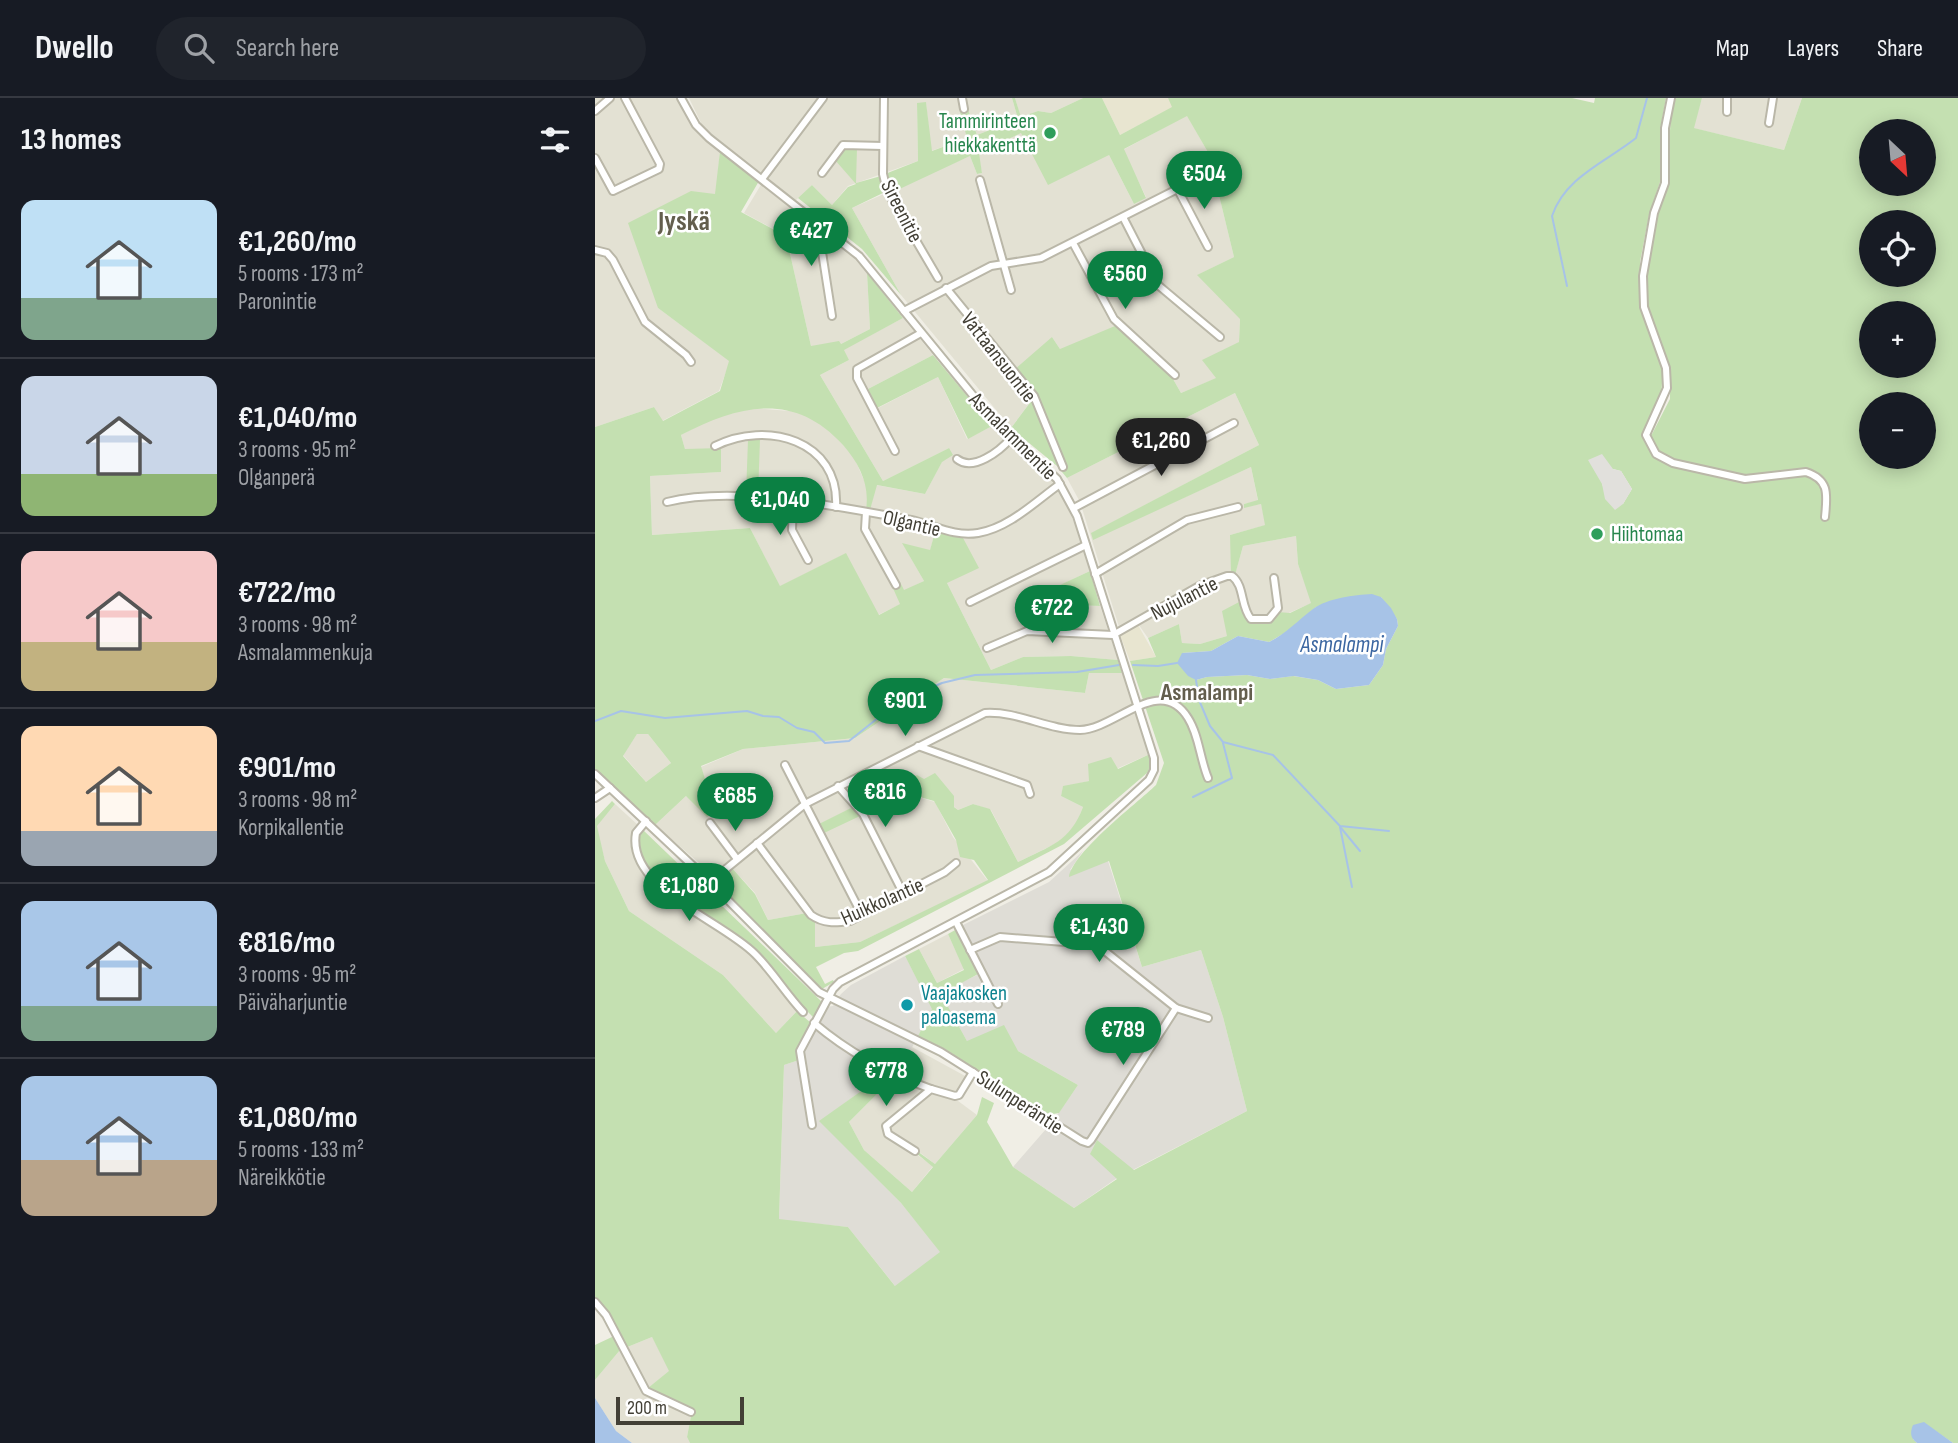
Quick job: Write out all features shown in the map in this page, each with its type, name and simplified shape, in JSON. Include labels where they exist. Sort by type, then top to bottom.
[{"type":"street","points":[[595,111],[610,98]]},
{"type":"street","points":[[595,158],[613,191],[660,167],[625,98]]},
{"type":"street","name":"Asmalammentie","points":[[681,98],[702,132],[859,256],[1011,438],[1061,484],[1074,508],[1154,758],[1154,770],[1149,780],[1049,872],[840,982],[828,996]]},
{"type":"street","points":[[762,179],[823,98]]},
{"type":"street","name":"Sireenitie","points":[[884,98],[883,174],[887,191],[938,278]]},
{"type":"street","points":[[962,98],[964,109]]},
{"type":"street","points":[[1671,98],[1665,128],[1665,183],[1654,214],[1643,276],[1644,307],[1666,368],[1667,388],[1646,435],[1655,454],[1674,463],[1745,479],[1806,472],[1815,474],[1825,482],[1825,517]]},
{"type":"street","points":[[1727,98],[1727,112]]},
{"type":"street","points":[[1769,123],[1773,98]]},
{"type":"street","points":[[822,173],[843,145],[883,146]]},
{"type":"street","points":[[595,176],[601,171]]},
{"type":"street","points":[[904,311],[991,266],[1041,258],[1209,173]]},
{"type":"street","points":[[981,180],[1011,290]]},
{"type":"street","points":[[1177,188],[1207,247]]},
{"type":"street","points":[[1123,216],[1158,285],[1220,337]]},
{"type":"street","points":[[823,228],[819,233],[832,316]]},
{"type":"street","points":[[1073,243],[1114,319],[1175,375]]},
{"type":"street","points":[[595,250],[607,253],[613,260],[645,322],[691,362]]},
{"type":"street","name":"Vattaansuontie","points":[[946,288],[1034,396],[1063,467]]},
{"type":"street","points":[[895,451],[857,377],[856,369],[921,333]]},
{"type":"street","points":[[1074,508],[1234,423]]},
{"type":"street","points":[[715,446],[724,441],[751,437],[781,438],[805,444],[820,456],[830,471],[836,489],[836,507]]},
{"type":"street","points":[[957,459],[965,465],[971,464],[1002,448],[1011,438]]},
{"type":"street","name":"Olgantie","points":[[667,502],[702,497],[793,501],[922,523],[955,533],[976,533],[1012,518],[1061,484]]},
{"type":"street","points":[[793,501],[795,539],[808,560]]},
{"type":"street","points":[[1095,574],[1187,520],[1238,507]]},
{"type":"street","points":[[866,513],[865,528],[896,586]]},
{"type":"street","points":[[970,602],[1086,545]]},
{"type":"street","name":"Nujulantie","points":[[1113,635],[1199,586],[1227,576],[1232,576],[1239,583],[1244,608],[1251,619],[1269,619],[1278,608],[1274,578]]},
{"type":"street","points":[[987,648],[1027,631],[1113,635]]},
{"type":"street","points":[[710,882],[806,804],[985,713],[1000,712],[1077,730],[1107,724],[1138,706],[1166,699],[1191,722],[1208,778]]},
{"type":"street","points":[[918,746],[1027,785],[1030,794]]},
{"type":"street","points":[[785,765],[862,915]]},
{"type":"street","name":"Sulunperäntie","points":[[595,774],[710,882],[804,977],[828,996],[941,1052],[1088,1143],[1176,1008]]},
{"type":"street","points":[[838,786],[863,814],[903,893]]},
{"type":"street","points":[[595,798],[610,788]]},
{"type":"street","points":[[646,821],[636,833],[636,853],[655,883],[746,946],[803,1012]]},
{"type":"street","points":[[710,823],[737,859]]},
{"type":"street","name":"Huikkolantie","points":[[758,843],[811,915],[833,923],[850,921],[945,872],[956,863]]},
{"type":"street","points":[[956,922],[998,1004]]},
{"type":"street","points":[[970,950],[1000,937],[1090,944],[1101,948],[1176,1008],[1208,1018]]},
{"type":"street","points":[[812,1125],[800,1051],[828,996]]},
{"type":"street","points":[[814,1023],[835,1041],[931,1089],[955,1096],[973,1072]]},
{"type":"street","points":[[915,1151],[888,1135],[886,1126],[931,1089]]},
{"type":"street","points":[[595,1302],[607,1315],[646,1391],[691,1412]]},
{"type":"shaded area","points":[[595,98],[677,98],[699,133],[720,151],[716,194],[658,308],[730,361],[719,391],[662,421],[654,407],[595,427]]},
{"type":"shaded area","points":[[689,98],[1012,98],[1018,119],[977,135],[968,109],[961,113],[968,138],[931,151],[926,103],[917,103],[918,161],[848,186],[832,205],[812,185],[795,201],[703,127]]},
{"type":"shaded area","points":[[1015,98],[1083,98],[1051,113],[1038,111],[1021,118]]},
{"type":"shaded area","points":[[1102,98],[1168,98],[1173,107],[1120,135]]},
{"type":"shaded area","points":[[1702,98],[1802,98],[1784,150],[1693,128]]},
{"type":"shaded area","points":[[1187,115],[1209,154],[1234,257],[1198,275],[1240,318],[1239,342],[1217,378],[1181,393],[1169,372],[1060,349],[1052,337],[1034,397],[1011,428],[901,295],[852,208],[970,156],[977,174],[982,173],[978,153],[1021,133],[1109,155],[1134,204],[1146,197],[1123,150]]},
{"type":"shaded area","points":[[762,183],[852,256],[867,273],[870,329],[841,344],[844,349],[903,318],[933,355],[868,389],[878,408],[938,377],[967,439],[992,426],[1043,469],[1061,492],[1090,571],[1022,603],[1100,606],[1118,660],[1071,656],[1023,657],[991,670],[947,583],[963,538],[935,532],[930,551],[903,544],[924,581],[904,591],[893,586],[901,604],[878,615],[780,587],[750,528],[652,535],[650,476],[720,472],[685,449],[681,435],[715,417],[753,408],[802,412],[829,429],[854,457],[869,492],[866,509],[870,509],[876,485],[925,494],[949,448],[883,481],[820,375],[849,360],[811,346],[786,236],[744,213]]},
{"type":"shaded area","points":[[1235,393],[1259,445],[1092,533],[1093,539],[1251,467],[1258,501],[1244,504],[1244,507],[1261,504],[1266,525],[1230,535],[1235,574],[1243,546],[1296,536],[1298,564],[1312,603],[1270,621],[1253,623],[1249,619],[1227,636],[1200,644],[1182,643],[1179,624],[1148,638],[1136,621],[1120,630],[1080,502],[1067,478]]},
{"type":"shaded area","points":[[1602,454],[1613,469],[1621,471],[1632,489],[1623,504],[1615,510],[1605,499],[1602,484],[1588,460]]},
{"type":"shaded area","points":[[1138,625],[1156,657],[1130,661],[1120,635]]},
{"type":"shaded area","points":[[1089,673],[1122,673],[1133,704],[1107,722],[1076,728],[999,710],[969,718],[802,805],[712,874],[655,825],[686,796],[722,802],[707,785],[701,767],[743,749],[855,738],[944,678],[1085,693]]},
{"type":"shaded area","points":[[1136,709],[1150,754],[1089,781],[1063,787],[1061,796],[1083,807],[1075,827],[1057,843],[1018,862],[991,810],[973,804],[958,810],[917,775],[895,790],[935,802],[953,837],[988,881],[860,942],[815,947],[815,920],[807,913],[768,920],[755,893],[732,868],[811,803],[985,715],[999,714],[1090,731],[1108,726]]},
{"type":"shaded area","points":[[637,734],[648,734],[671,763],[646,782],[623,755]]},
{"type":"shaded area","points":[[615,804],[638,825],[632,840],[634,853],[653,884],[753,956],[797,1011],[776,1033],[723,975],[629,911],[605,861],[596,826]]},
{"type":"shaded area","points":[[1083,851],[1070,870],[1108,861],[1142,967],[1201,950],[1223,1017],[1247,1111],[1117,1178],[1074,1208],[1013,1167],[1053,1121],[1078,1085],[1018,1051],[967,1041],[940,993],[983,972],[961,926],[1049,882]]},
{"type":"shaded area","points":[[948,934],[964,969],[937,983],[919,949]]},
{"type":"shaded area","points":[[905,956],[933,1009],[898,1073],[888,1072],[820,1121],[901,1203],[941,1252],[896,1287],[848,1227],[779,1220],[784,1065],[799,1060],[826,1007],[833,1006],[851,985]]},
{"type":"shaded area","points":[[912,1047],[967,1077],[954,1098],[977,1115],[935,1164],[918,1151],[916,1154],[933,1166],[912,1192],[864,1150],[849,1122],[898,1073]]},
{"type":"shaded area","points":[[652,1337],[670,1371],[644,1391],[688,1411],[691,1416],[687,1437],[690,1443],[632,1443],[616,1431],[595,1398],[595,1380],[620,1350]]},
{"type":"green space","points":[[1012,98],[1015,98],[1021,117],[1038,111],[1051,113],[1083,98],[1102,98],[1120,135],[1172,107],[1168,98],[1572,98],[1594,103],[1595,98],[1666,98],[1660,130],[1660,182],[1649,215],[1640,262],[1641,308],[1663,369],[1661,397],[1643,435],[1652,434],[1670,399],[1670,368],[1648,307],[1647,278],[1657,216],[1667,188],[1671,112],[1676,98],[1702,98],[1694,128],[1784,150],[1802,98],[1958,98],[1958,1443],[1953,1443],[1924,1423],[1913,1439],[1917,1443],[690,1443],[687,1437],[691,1416],[688,1411],[643,1392],[669,1371],[652,1337],[620,1350],[595,1380],[595,1345],[614,1336],[598,1307],[595,1308],[595,819],[612,801],[615,804],[597,826],[605,861],[629,911],[723,975],[776,1033],[797,1011],[811,1023],[797,1052],[799,1060],[784,1065],[779,1219],[848,1227],[895,1286],[940,1252],[901,1203],[819,1121],[888,1072],[895,1076],[849,1122],[864,1150],[912,1192],[933,1167],[916,1153],[917,1151],[935,1164],[977,1115],[982,1097],[994,1103],[987,1122],[1013,1167],[1074,1208],[1117,1179],[1090,1154],[1097,1140],[1134,1170],[1247,1111],[1223,1017],[1201,950],[1142,967],[1109,861],[1069,877],[1081,855],[1093,842],[1156,785],[1164,763],[1130,661],[1156,657],[1148,638],[1179,624],[1182,643],[1200,644],[1227,636],[1222,611],[1241,601],[1253,623],[1270,621],[1278,612],[1290,613],[1311,603],[1298,564],[1296,536],[1243,546],[1235,575],[1231,573],[1230,535],[1265,525],[1261,504],[1244,508],[1244,504],[1258,500],[1251,467],[1093,540],[1091,533],[1259,445],[1235,393],[1067,478],[1057,466],[1011,428],[1035,396],[1014,370],[1052,337],[1060,349],[1115,326],[1169,372],[1181,393],[1216,378],[1202,360],[1239,342],[1240,319],[1197,275],[1234,257],[1209,154],[1187,116],[1124,149],[1146,198],[1134,204],[1109,155],[1048,185],[1021,133],[979,153],[982,173],[977,174],[970,156],[891,193],[885,174],[918,161],[917,103],[926,102],[932,151],[967,138],[960,112],[968,109],[977,135],[1018,119]],"holes":[[[1613,469],[1621,471],[1632,489],[1623,504],[1604,489],[1602,484]],[[1381,597],[1397,619],[1398,626],[1386,649],[1383,665],[1369,685],[1336,689],[1318,680],[1293,676],[1270,679],[1247,675],[1196,680],[1182,653],[1211,651],[1238,636],[1269,642],[1288,631],[1316,607]]]},
{"type":"green space","points":[[845,148],[857,148],[856,183],[881,176],[885,192],[852,208],[901,295],[862,249],[798,198],[812,185],[832,205],[848,187],[856,184],[835,160]]},
{"type":"green space","points":[[720,151],[759,181],[741,212],[786,236],[811,346],[839,341],[841,344],[870,329],[867,273],[903,318],[844,350],[849,360],[820,375],[883,481],[949,448],[953,455],[942,462],[925,494],[877,485],[870,510],[866,509],[865,483],[854,459],[824,428],[805,416],[786,410],[765,408],[724,416],[681,435],[685,449],[721,448],[721,472],[650,476],[652,535],[750,528],[780,586],[846,553],[879,615],[900,604],[892,586],[900,582],[904,590],[924,581],[902,543],[930,550],[935,532],[963,538],[979,568],[947,583],[991,670],[1023,657],[1071,656],[1118,660],[1122,673],[1089,673],[1085,693],[944,678],[855,738],[743,749],[701,766],[707,785],[723,803],[707,817],[686,796],[655,825],[595,769],[595,427],[654,407],[663,421],[720,391],[729,361],[658,308],[628,223],[691,191],[715,194]],"holes":[[[637,734],[648,734],[671,763],[646,782],[623,756]]]},
{"type":"green space","points":[[933,355],[992,426],[968,439],[938,377],[877,408],[868,389]]},
{"type":"green space","points":[[760,439],[758,496],[746,495],[748,440]]},
{"type":"green space","points":[[1090,571],[1100,606],[1021,603]]},
{"type":"green space","points":[[1150,754],[1152,763],[1147,773],[1064,844],[858,951],[844,953],[816,967],[825,984],[833,980],[834,982],[822,989],[717,884],[732,868],[755,894],[768,920],[807,913],[815,920],[815,947],[860,942],[988,880],[974,860],[960,857],[956,840],[934,801],[895,790],[858,811],[860,816],[824,833],[819,824],[917,775],[924,779],[935,773],[954,796],[954,807],[958,810],[973,804],[990,809],[1018,862],[1058,842],[1072,828],[1083,807],[1061,796],[1063,786],[1089,781],[1088,764],[1111,757],[1118,769]]},
{"type":"green space","points":[[642,829],[822,1002],[814,1018],[754,949],[657,879],[643,862],[637,845]]},
{"type":"green space","points":[[957,929],[980,973],[941,994],[967,1041],[1004,1025],[1018,1051],[1078,1085],[1059,1113],[1047,1115],[945,1049],[918,1036],[932,1009],[905,956],[919,949],[937,983],[964,970],[948,934]]},
{"type":"water","name":"Asmalampi","points":[[1372,594],[1381,597],[1391,608],[1398,626],[1386,649],[1383,665],[1369,685],[1336,689],[1318,680],[1294,676],[1270,679],[1247,675],[1196,680],[1188,676],[1177,663],[1182,653],[1211,651],[1238,636],[1269,642],[1319,605],[1341,598]]},
{"type":"water","points":[[595,1398],[616,1431],[632,1443],[595,1443]]},
{"type":"water","points":[[1924,1422],[1953,1443],[1917,1443],[1912,1437],[1913,1425]]},
{"type":"waterway","points":[[1567,286],[1552,216],[1558,202],[1576,181],[1636,138],[1647,98]]},
{"type":"waterway","points":[[1133,665],[1158,666],[1177,663]]},
{"type":"waterway","points":[[595,721],[621,711],[665,718],[747,711],[779,717],[797,728],[814,732],[825,743],[849,741],[898,702],[942,683],[975,675],[1077,672],[1119,665]]},
{"type":"waterway","points":[[1196,680],[1199,700],[1210,726],[1223,742],[1273,755],[1340,826],[1389,831]]},
{"type":"waterway","points":[[1193,797],[1232,778],[1223,743]]},
{"type":"waterway","points":[[1340,827],[1352,887]]},
{"type":"waterway","points":[[1341,828],[1360,851]]},
{"type":"place","name":"Tammirinteen hiekkakenttä","points":[[1050,133]]},
{"type":"place","name":"Hiihtomaa","points":[[1597,534]]},
{"type":"place","name":"Vaajakosken paloasema","points":[[907,1005]]},
{"type":"district","name":"Jyskä","points":[[684,220]]},
{"type":"district","name":"Asmalampi","points":[[1207,692]]}]
